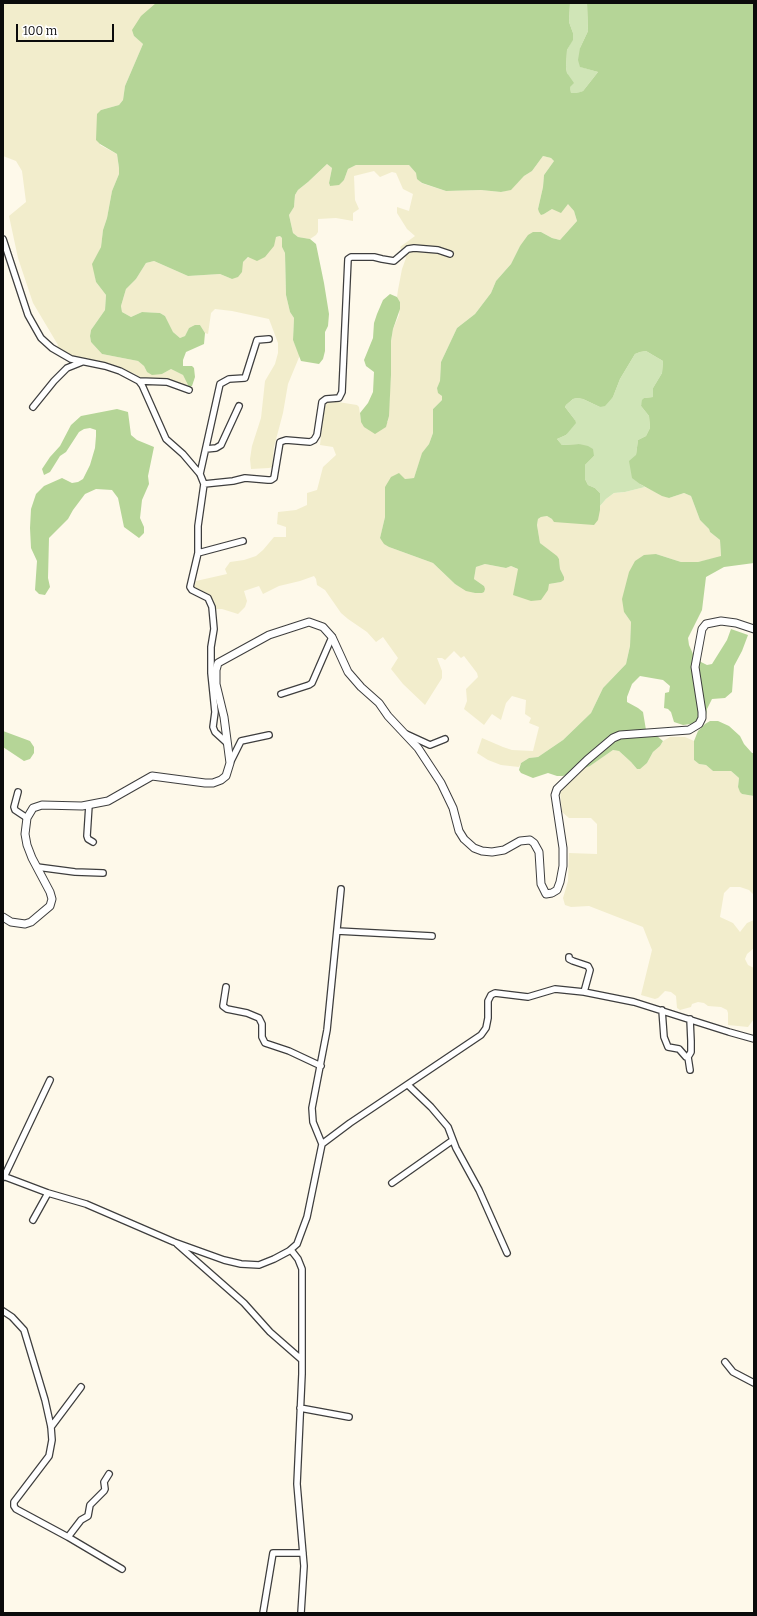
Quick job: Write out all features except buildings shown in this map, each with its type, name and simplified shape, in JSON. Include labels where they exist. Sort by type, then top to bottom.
[{"type":"street","points":[[3,239],[33,327],[41,338],[52,348],[71,359],[105,366],[120,371],[139,381],[167,382],[190,390]]},
{"type":"street","points":[[204,484],[233,481],[245,478],[271,480],[274,478],[280,442],[286,440],[310,442],[314,440],[317,435],[322,402],[326,399],[339,398],[342,392],[348,259],[351,257],[374,257],[394,261],[408,250],[414,248],[441,250],[450,254]]},
{"type":"street","points":[[200,474],[220,384],[229,379],[246,378],[258,340],[269,339]]},
{"type":"street","points":[[34,407],[54,381],[67,368],[83,362]]},
{"type":"street","points":[[139,381],[166,439],[183,454],[200,474],[204,484],[198,526],[198,554],[190,587],[192,590],[208,598],[212,606],[214,629],[211,647],[211,672],[215,712],[213,727],[215,732],[227,743]]},
{"type":"street","points":[[206,449],[216,448],[220,445],[239,406]]},
{"type":"street","points":[[198,554],[243,541]]},
{"type":"street","points":[[230,763],[224,717],[216,684],[216,670],[218,663],[269,634],[302,623],[317,623],[332,637],[348,672],[361,687],[379,703],[418,748],[441,783],[452,808],[459,831],[464,839],[474,848],[492,852],[504,850],[520,841],[530,840],[534,843],[539,852],[541,884],[546,894],[552,893],[557,890],[563,866],[563,848],[555,795],[557,789],[613,738],[620,735],[689,730],[699,724],[702,718],[695,667],[702,629],[706,624],[721,621],[754,628]]},
{"type":"street","points":[[281,694],[312,683],[332,637]]},
{"type":"street","points":[[404,733],[430,745],[445,739]]},
{"type":"street","points":[[3,917],[11,922],[25,924],[31,922],[50,906],[52,899],[27,845],[25,834],[27,818],[34,808],[42,805],[89,805],[108,801],[152,776],[213,783],[226,776],[230,763],[240,742],[269,735]]},
{"type":"street","points":[[18,792],[14,807],[15,810],[27,818]]},
{"type":"street","points":[[89,805],[87,836],[88,839],[93,842]]},
{"type":"street","points":[[37,867],[75,872],[103,873]]},
{"type":"street","points":[[50,1080],[4,1176],[48,1193],[86,1204],[174,1242],[224,1260],[242,1264],[259,1265],[291,1250],[297,1244],[307,1217],[322,1144],[313,1122],[312,1108],[327,1030],[337,931],[337,916],[341,889]]},
{"type":"street","points":[[337,931],[432,936]]},
{"type":"street","points":[[569,957],[569,959],[588,966],[590,970],[584,992]]},
{"type":"street","points":[[226,987],[223,1006],[227,1009],[247,1013],[259,1018],[262,1024],[262,1037],[265,1043],[289,1051],[321,1066]]},
{"type":"street","points":[[322,1144],[481,1035],[486,1028],[488,1018],[488,1001],[491,995],[495,993],[528,997],[555,989],[584,992],[634,1002],[754,1039]]},
{"type":"street","points":[[662,1010],[664,1037],[668,1047],[679,1048],[686,1057],[688,1057]]},
{"type":"street","points":[[690,1019],[692,1041],[691,1052],[688,1057],[690,1070]]},
{"type":"street","points":[[408,1085],[448,1126],[453,1140],[479,1190],[507,1253]]},
{"type":"street","points":[[392,1183],[453,1140]]},
{"type":"street","points":[[33,1220],[48,1193]]},
{"type":"street","points":[[174,1242],[244,1303],[270,1332],[297,1354],[302,1361]]},
{"type":"street","points":[[291,1250],[298,1259],[302,1269],[302,1361],[297,1484],[304,1566],[302,1613]]},
{"type":"street","points":[[3,1311],[12,1317],[24,1330],[45,1400],[51,1427],[52,1440],[50,1456],[14,1502],[16,1509],[68,1537],[122,1569]]},
{"type":"street","points":[[725,1362],[733,1372],[740,1374],[754,1383]]},
{"type":"street","points":[[51,1427],[81,1387]]},
{"type":"street","points":[[300,1408],[349,1417]]},
{"type":"street","points":[[68,1537],[81,1520],[88,1516],[89,1507],[106,1489],[104,1482],[109,1474]]},
{"type":"street","points":[[263,1613],[272,1554],[303,1553]]},
{"type":"shaded area","points":[[3,3],[156,3],[134,36],[143,44],[125,86],[123,100],[119,105],[101,110],[100,145],[117,154],[119,174],[112,191],[103,230],[101,247],[93,264],[96,282],[106,295],[105,310],[91,330],[90,336],[91,342],[102,354],[138,361],[144,366],[147,372],[162,374],[171,369],[183,375],[189,387],[171,381],[141,378],[135,374],[111,366],[68,355],[57,348],[58,345],[33,303],[18,258],[9,216],[26,202],[22,171],[16,161],[3,156]]},
{"type":"shaded area","points":[[543,156],[551,158],[554,161],[544,175],[538,209],[544,214],[552,209],[568,203],[574,211],[577,221],[560,240],[552,238],[541,232],[520,246],[511,264],[496,281],[491,293],[475,314],[457,328],[441,362],[440,382],[437,388],[442,396],[442,400],[433,409],[433,433],[429,444],[422,454],[414,478],[405,479],[385,487],[385,517],[380,538],[389,547],[433,563],[455,584],[475,593],[484,592],[484,586],[474,579],[476,567],[485,564],[506,568],[511,566],[549,584],[561,582],[564,577],[560,569],[559,559],[540,543],[537,525],[538,519],[547,516],[552,519],[600,510],[600,506],[614,493],[645,487],[669,498],[684,493],[691,496],[700,520],[710,532],[720,540],[721,557],[698,562],[681,562],[656,554],[624,612],[631,622],[630,646],[626,664],[603,688],[591,713],[563,740],[538,757],[529,758],[521,763],[519,767],[501,765],[488,760],[477,753],[482,738],[512,750],[533,751],[539,727],[529,723],[531,718],[525,714],[526,700],[512,696],[506,703],[501,720],[492,714],[484,725],[464,709],[467,701],[466,689],[478,677],[477,673],[464,656],[461,658],[454,651],[445,660],[442,658],[437,658],[442,671],[442,678],[425,705],[403,684],[391,669],[398,658],[383,637],[376,642],[367,632],[341,613],[325,590],[317,585],[314,576],[279,586],[263,594],[259,586],[244,591],[247,601],[245,607],[238,614],[222,609],[216,609],[213,599],[195,590],[194,588],[196,581],[227,574],[225,569],[230,562],[256,556],[274,537],[286,537],[286,527],[277,524],[278,512],[296,510],[307,505],[307,493],[317,490],[323,467],[336,455],[333,447],[320,445],[324,410],[327,402],[357,405],[359,407],[361,422],[388,422],[391,375],[391,341],[393,329],[399,315],[400,302],[397,297],[402,269],[406,258],[400,247],[415,236],[407,229],[397,213],[397,207],[409,211],[413,194],[403,189],[396,173],[392,172],[380,177],[374,171],[354,176],[355,200],[359,209],[353,213],[353,221],[336,218],[318,219],[318,232],[310,239],[298,237],[293,233],[289,215],[294,207],[295,195],[298,190],[327,164],[332,168],[329,183],[330,186],[344,180],[348,169],[356,165],[409,165],[416,173],[421,183],[446,191],[481,190],[501,192],[511,189],[524,176],[532,171]]},
{"type":"shaded area","points":[[280,236],[282,238],[282,247],[285,253],[286,295],[290,312],[294,318],[293,340],[300,355],[288,384],[283,413],[274,447],[272,467],[251,469],[250,459],[252,446],[261,418],[265,381],[275,364],[278,353],[278,343],[269,319],[215,309],[211,313],[208,334],[205,333],[200,325],[189,328],[185,336],[180,338],[173,332],[165,316],[160,313],[142,312],[131,317],[122,312],[121,306],[126,289],[136,279],[146,263],[154,261],[188,276],[220,274],[232,279],[243,262],[276,237]]},
{"type":"shaded area","points":[[670,737],[685,737],[694,741],[694,760],[699,764],[706,765],[713,771],[731,771],[739,778],[738,787],[742,794],[754,796],[754,895],[749,890],[740,887],[730,887],[724,893],[720,917],[733,923],[740,932],[747,923],[754,920],[754,948],[747,954],[745,959],[748,965],[754,968],[754,1019],[748,1027],[728,1025],[727,1010],[721,1007],[708,1006],[704,1003],[698,1002],[692,1004],[691,1007],[680,1010],[677,1008],[676,996],[671,992],[665,991],[655,999],[641,995],[652,950],[643,927],[589,906],[571,907],[565,905],[563,898],[568,881],[569,853],[597,854],[597,824],[591,818],[569,818],[562,812],[560,792],[563,786],[577,770],[590,766],[613,750],[619,751],[637,769],[647,763],[653,752],[663,741]]},
{"type":"green space","points":[[156,3],[570,3],[569,22],[573,33],[573,40],[567,50],[566,67],[567,73],[574,83],[570,87],[571,93],[577,93],[583,91],[598,72],[580,67],[578,60],[580,48],[588,31],[587,3],[754,3],[754,563],[724,567],[706,577],[702,610],[688,638],[693,654],[701,662],[707,665],[712,664],[727,640],[731,629],[748,635],[734,666],[732,692],[725,698],[712,699],[707,709],[705,722],[683,725],[674,722],[671,712],[664,708],[665,693],[669,692],[670,686],[663,680],[640,676],[632,684],[627,697],[627,702],[643,712],[647,736],[657,736],[663,741],[653,752],[647,763],[640,769],[637,769],[619,751],[613,750],[590,766],[563,776],[548,773],[533,778],[521,773],[519,770],[521,763],[529,758],[538,757],[563,740],[591,713],[603,688],[626,664],[630,646],[631,622],[624,612],[622,599],[629,572],[635,561],[644,555],[656,554],[681,562],[698,562],[721,556],[720,540],[710,532],[700,520],[691,496],[684,493],[669,498],[662,496],[632,478],[629,461],[636,455],[638,440],[646,436],[650,428],[649,416],[641,406],[642,400],[644,398],[653,397],[653,388],[662,373],[663,361],[646,351],[635,354],[620,379],[613,397],[605,406],[600,407],[583,399],[577,398],[573,399],[566,405],[565,407],[576,423],[566,435],[557,439],[562,445],[579,444],[593,449],[594,456],[585,465],[585,479],[588,485],[595,488],[600,493],[600,510],[598,520],[594,525],[554,522],[547,516],[538,519],[537,525],[540,543],[557,556],[559,559],[560,569],[564,577],[564,580],[561,582],[549,584],[548,590],[541,600],[531,601],[513,595],[518,569],[511,566],[506,568],[485,564],[476,567],[474,579],[484,586],[485,589],[482,593],[475,593],[466,591],[455,584],[433,563],[389,547],[384,544],[380,538],[385,517],[385,487],[391,477],[399,473],[405,479],[414,478],[422,453],[429,444],[433,433],[433,409],[442,400],[442,396],[438,393],[437,388],[440,381],[441,362],[457,328],[475,314],[491,293],[496,281],[511,264],[520,246],[528,235],[533,232],[541,232],[552,238],[560,240],[577,221],[574,211],[568,204],[561,213],[552,209],[541,215],[539,212],[538,209],[544,175],[554,161],[551,158],[543,156],[532,171],[524,176],[511,190],[501,192],[481,190],[446,191],[422,183],[417,179],[416,173],[409,165],[356,165],[348,169],[344,180],[339,185],[330,186],[329,183],[332,168],[327,164],[298,190],[295,195],[294,207],[289,215],[293,233],[298,237],[310,239],[316,244],[324,283],[329,314],[328,326],[325,332],[325,351],[323,359],[319,364],[301,361],[293,340],[294,318],[290,312],[286,295],[285,253],[282,247],[282,238],[280,236],[276,237],[274,246],[265,257],[257,261],[248,257],[243,262],[242,272],[238,277],[232,279],[220,274],[188,276],[154,261],[146,263],[136,279],[126,289],[121,306],[122,312],[131,317],[142,312],[160,313],[165,316],[173,332],[180,338],[185,336],[189,328],[195,325],[200,325],[205,333],[204,344],[186,352],[183,360],[183,366],[192,366],[194,368],[195,377],[192,386],[189,387],[183,375],[171,369],[162,374],[152,375],[147,372],[144,366],[138,361],[102,354],[91,342],[90,336],[91,330],[105,310],[106,295],[96,282],[92,264],[101,247],[103,230],[112,191],[119,174],[117,154],[96,140],[97,114],[101,110],[119,105],[123,100],[125,86],[143,44],[134,36],[132,30],[141,16]]},
{"type":"green space","points":[[570,3],[587,3],[588,31],[580,48],[581,67],[598,72],[583,91],[578,93],[571,93],[566,67],[567,50],[573,39],[573,33],[569,22]]},
{"type":"green space","points":[[390,294],[397,297],[400,302],[400,309],[393,329],[391,341],[389,416],[386,427],[375,434],[364,427],[361,422],[360,413],[368,403],[373,392],[374,372],[366,366],[364,360],[373,338],[374,323],[377,314],[383,300]]},
{"type":"green space","points":[[646,351],[663,361],[662,373],[653,388],[653,397],[644,398],[641,406],[649,416],[650,428],[646,436],[638,440],[636,455],[640,484],[645,487],[614,493],[600,506],[600,493],[595,488],[588,485],[585,479],[585,465],[594,456],[579,444],[562,445],[557,439],[566,435],[575,420],[565,407],[573,399],[577,398],[583,399],[600,407],[613,397],[620,379],[635,354]]},
{"type":"green space","points":[[117,409],[128,412],[131,435],[137,440],[154,447],[148,476],[149,484],[142,500],[140,518],[144,527],[144,533],[139,538],[124,527],[118,498],[112,490],[96,489],[85,494],[68,519],[49,538],[48,578],[50,587],[45,595],[39,594],[35,590],[37,561],[31,548],[30,528],[31,509],[36,494],[44,486],[62,478],[72,483],[83,479],[90,465],[95,448],[96,430],[90,428],[79,432],[66,452],[60,456],[50,472],[44,475],[42,469],[60,446],[71,425],[81,416]]},
{"type":"green space","points":[[710,721],[718,721],[729,726],[740,736],[744,744],[752,753],[754,753],[754,796],[742,794],[740,792],[738,787],[739,778],[731,771],[713,771],[706,765],[699,764],[694,760],[694,741],[698,731]]},
{"type":"green space","points":[[3,731],[30,741],[34,747],[34,753],[30,759],[24,761],[3,747]]}]
